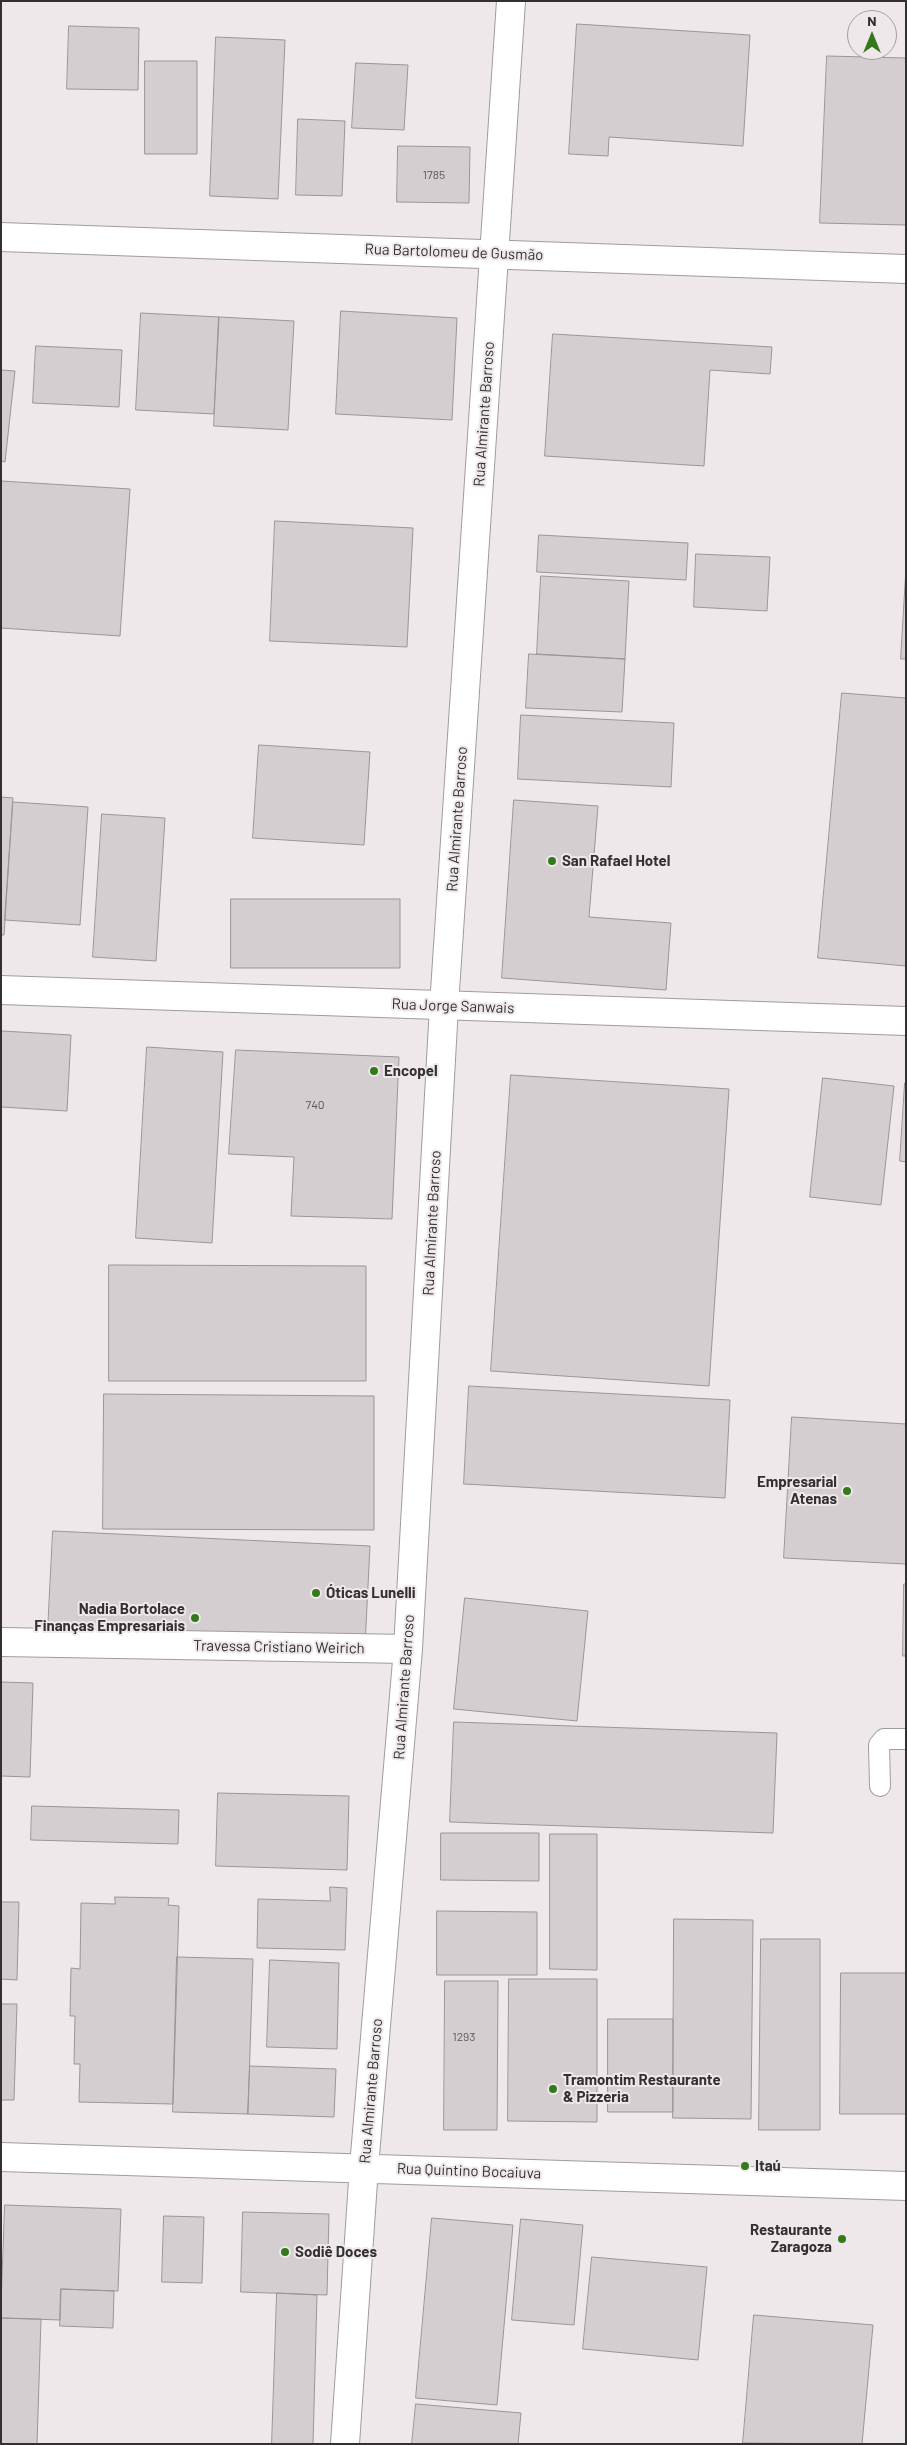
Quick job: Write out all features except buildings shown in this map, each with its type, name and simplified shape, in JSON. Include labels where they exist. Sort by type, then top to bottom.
[{"type":"street","name":"Rua Almirante Barroso","points":[[345,2444],[364,2167],[408,1649],[444,1006],[511,1]]},
{"type":"street","name":"Rua Bartolomeu de Gusmão","points":[[1,237],[906,269]]},
{"type":"street","name":"Rua Jorge Sanwais","points":[[1,990],[906,1021]]},
{"type":"street","name":"Travessa Cristiano Weirich","points":[[1,1642],[408,1649]]},
{"type":"street","name":"Rua Quintino Bocaiuva","points":[[1,2157],[364,2167],[906,2186]]},
{"type":"lane","points":[[880,1786],[879,1745],[884,1739],[906,1739]]},
{"type":"place","name":"San Rafael Hotel","points":[[552,861]]},
{"type":"place","name":"Encopel","points":[[374,1071]]},
{"type":"place","name":"Empresarial Atenas","points":[[847,1491]]},
{"type":"place","name":"Óticas Lunelli","points":[[316,1593]]},
{"type":"place","name":"Nadia Bortolace Finanças Empresariais","points":[[195,1618]]},
{"type":"place","name":"Tramontim Restaurante & Pizzeria","points":[[553,2089]]},
{"type":"place","name":"Itaú","points":[[745,2166]]},
{"type":"place","name":"Restaurante Zaragoza","points":[[842,2239]]},
{"type":"place","name":"Sodiê Doces","points":[[285,2252]]}]
